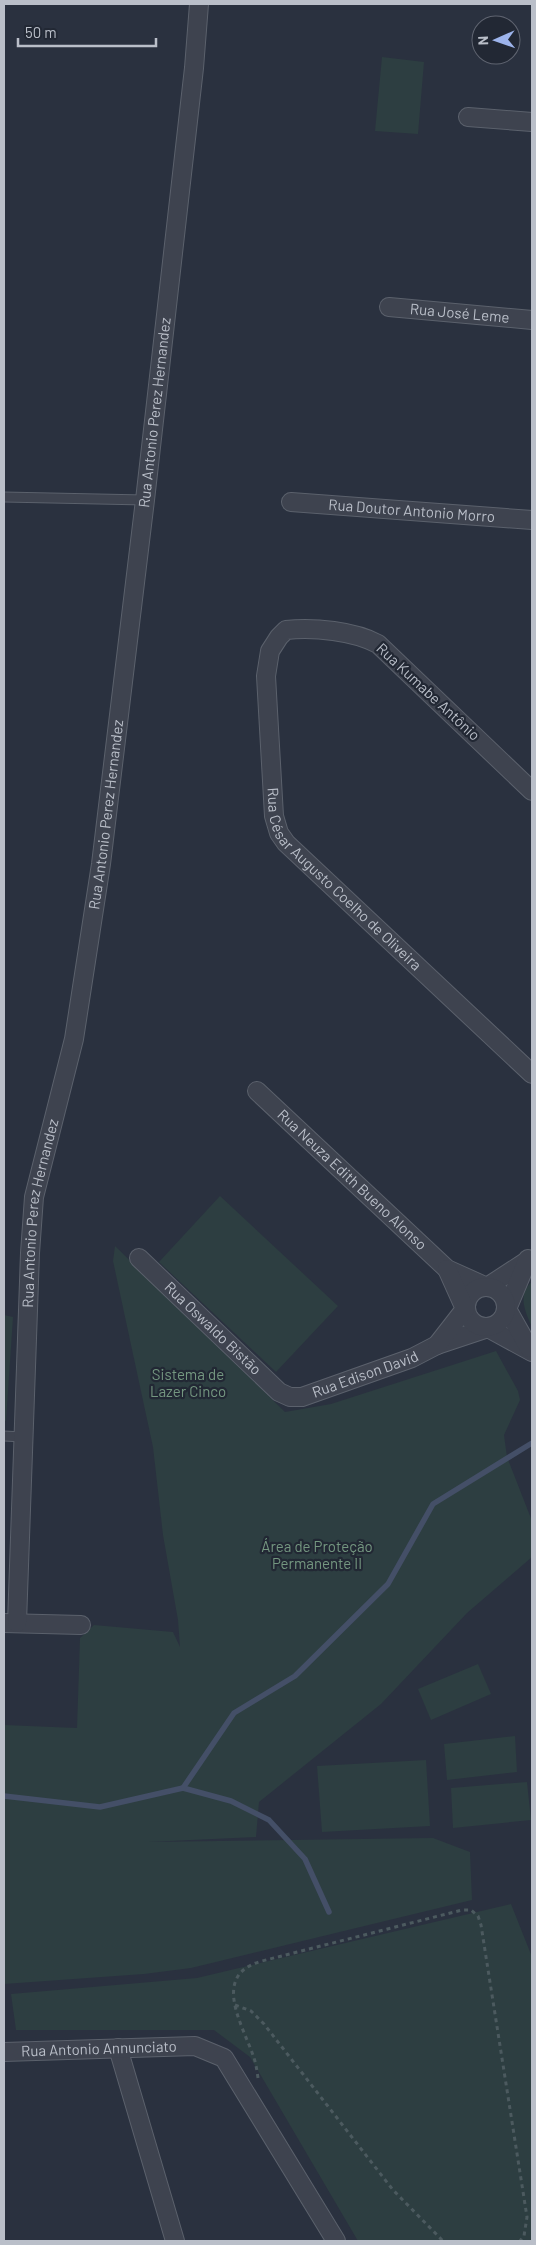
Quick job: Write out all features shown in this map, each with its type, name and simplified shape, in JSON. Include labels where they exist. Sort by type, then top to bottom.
[{"type":"street","name":"Rua Antonio Perez Hernandez","points":[[11,1623],[23,1437],[34,1196],[74,1040],[101,864],[145,500],[194,68],[199,4]]},
{"type":"street","points":[[468,117],[532,122]]},
{"type":"street","name":"Rua José Leme","points":[[389,307],[532,320]]},
{"type":"street","name":"Rua Doutor Antonio Morro","points":[[291,502],[532,520]]},
{"type":"street","name":"Rua Kumabe Antônio","points":[[279,637],[286,630],[353,633],[378,644],[532,791]]},
{"type":"street","name":"Rua César Augusto Coelho de Oliveira","points":[[279,637],[270,651],[266,676],[274,816],[279,833],[293,850],[532,1074]]},
{"type":"street","name":"Rua Neuza Edith Bueno Alonso","points":[[257,1091],[447,1269],[487,1287]]},
{"type":"street","points":[[487,1287],[530,1256]]},
{"type":"street","points":[[488,1328],[500,1323],[530,1256]]},
{"type":"street","name":"Rua Oswaldo Bistão","points":[[139,1258],[279,1392],[290,1397]]},
{"type":"street","name":"Rua Neuza Edith Bueno Alonso","points":[[447,1269],[465,1309]]},
{"type":"street","points":[[487,1287],[495,1289],[501,1294],[506,1300],[507,1308],[530,1350],[488,1328],[475,1325],[470,1321],[465,1309],[468,1296],[480,1288],[487,1287]]},
{"type":"street","name":"Rua Edison David","points":[[437,1345],[465,1309]]},
{"type":"street","name":"Rua Edison David","points":[[290,1397],[302,1397],[403,1362],[437,1345],[488,1328]]},
{"type":"street","points":[[11,1623],[81,1625]]},
{"type":"street","name":"Rua Antonio Annunciato","points":[[4,2052],[195,2046],[224,2058],[336,2241]]},
{"type":"street","points":[[118,2048],[175,2241]]},
{"type":"lane","points":[[4,496],[145,500]]},
{"type":"lane","points":[[4,1436],[23,1437]]},
{"type":"path","points":[[259,2082],[255,2060],[235,2005],[234,1990],[236,1977],[242,1969],[252,1963],[462,1910],[471,1910],[478,1916],[481,1925],[527,2218],[524,2236],[520,2241]]},
{"type":"path","points":[[235,2005],[251,2011],[264,2024],[393,2190],[442,2241]]},
{"type":"path","points":[[527,2218],[532,2213]]},
{"type":"green space","points":[[382,57],[424,62],[418,134],[375,131]]},
{"type":"green space","points":[[220,1196],[338,1306],[276,1372],[159,1262]]},
{"type":"green space","points":[[115,1246],[285,1412],[331,1404],[496,1351],[518,1391],[520,1400],[504,1435],[507,1457],[532,1521],[532,1557],[467,1613],[381,1704],[259,1802],[256,1837],[148,1842],[433,1838],[470,1852],[472,1900],[191,1968],[144,1974],[4,1984],[4,1725],[77,1728],[80,1638],[94,1625],[173,1632],[180,1647],[178,1620],[163,1535],[153,1447],[113,1261]]},
{"type":"green space","points":[[532,1282],[532,1327],[525,1309],[524,1298],[527,1287]]},
{"type":"green space","points":[[4,1315],[13,1317],[6,1421],[4,1420]]},
{"type":"green space","points":[[478,1664],[491,1694],[431,1720],[418,1689]]},
{"type":"green space","points":[[515,1736],[517,1772],[447,1780],[444,1744]]},
{"type":"green space","points":[[426,1760],[430,1826],[322,1832],[317,1766]]},
{"type":"green space","points":[[527,1782],[531,1820],[453,1828],[451,1788]]},
{"type":"green space","points":[[511,1904],[532,1957],[532,2241],[358,2241],[250,2057],[214,2030],[16,2030],[11,1994],[197,1978]]},
{"type":"waterway","points":[[4,1796],[100,1807],[183,1788],[234,1713],[295,1676],[388,1584],[433,1504],[532,1443]]},
{"type":"waterway","points":[[183,1788],[231,1801],[269,1820],[305,1859],[329,1912]]},
{"type":"park label","name":"Sistema de Lazer Cinco","points":[[188,1384]]},
{"type":"park label","name":"Área de Proteção Permanente II","points":[[317,1556]]}]
